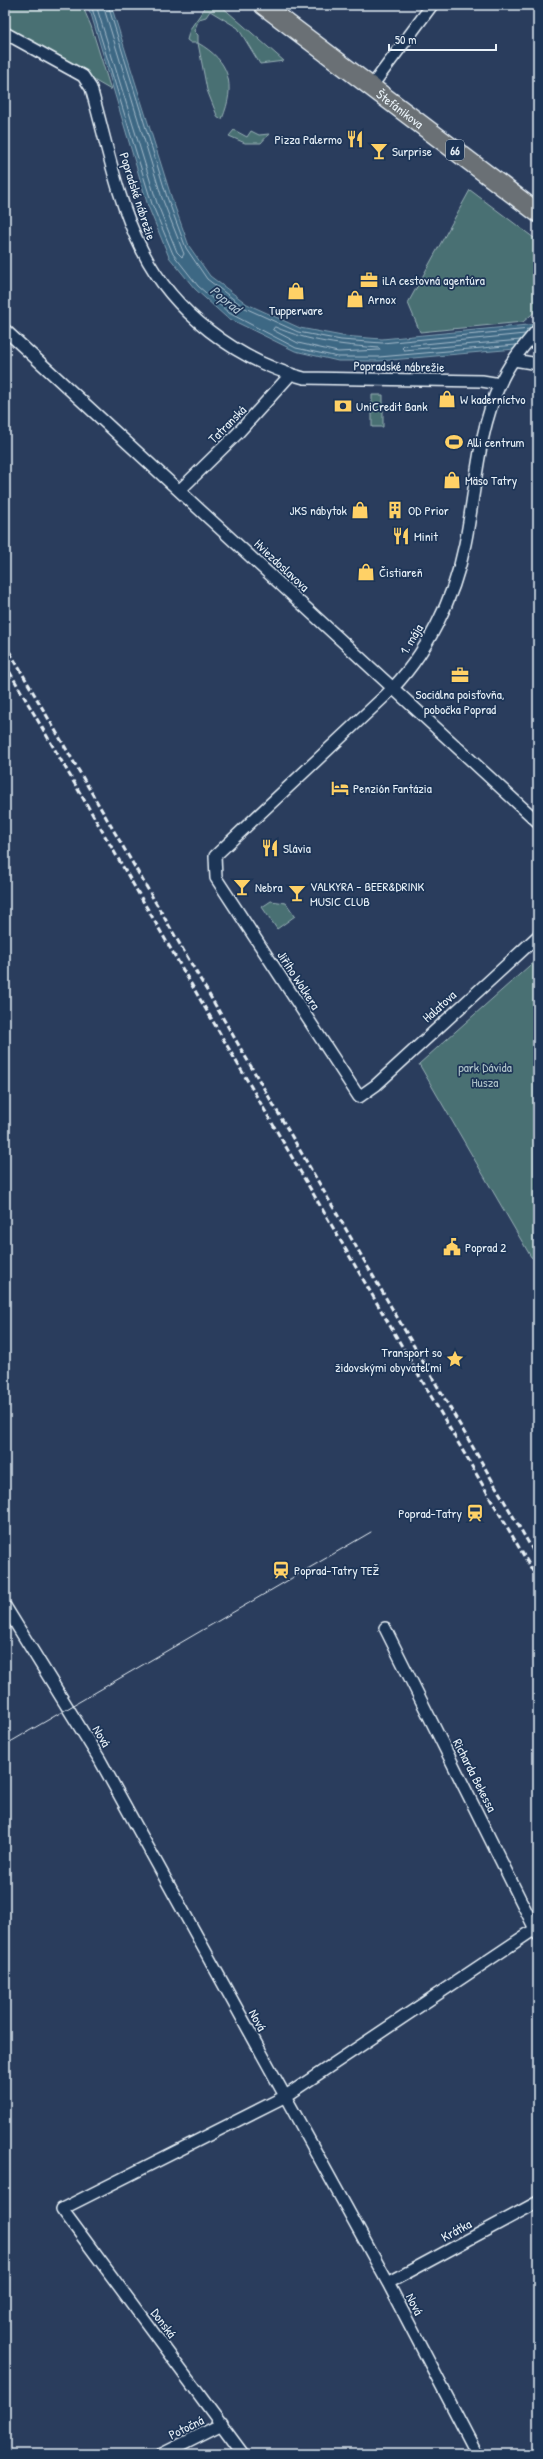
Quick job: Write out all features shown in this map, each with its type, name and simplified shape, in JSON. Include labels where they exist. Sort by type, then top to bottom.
[{"type":"main road","name":"Štefánikova","points":[[263,5],[538,213]]},
{"type":"street","points":[[371,87],[432,5]]},
{"type":"street","name":"Popradské nábrežie","points":[[5,33],[83,76],[91,88],[132,226],[142,250],[166,288],[187,310],[228,344],[291,374],[314,379],[482,381],[500,384]]},
{"type":"street","name":"1. mája","points":[[216,878],[215,856],[394,688],[417,657],[452,589],[465,544],[479,456],[500,384],[514,360],[538,329]]},
{"type":"street","name":"Hviezdoslavova","points":[[5,330],[538,822]]},
{"type":"street","points":[[514,360],[538,364]]},
{"type":"street","name":"Tatranská","points":[[180,490],[237,434],[291,374]]},
{"type":"street","name":"Jiřího Wolkera","points":[[216,878],[359,1097]]},
{"type":"street","name":"Halatova","points":[[359,1097],[376,1085],[538,936]]},
{"type":"street","name":"Nová","points":[[5,1606],[100,1760],[284,2097],[388,2283],[477,2454]]},
{"type":"street","name":"Richarda Bekessa","points":[[385,1628],[537,1932]]},
{"type":"street","points":[[284,2097],[537,1932]]},
{"type":"street","name":"Donská","points":[[243,2454],[62,2209],[284,2097]]},
{"type":"street","name":"Krátka","points":[[388,2283],[538,2202]]},
{"type":"street","name":"Potočná","points":[[162,2454],[222,2424]]},
{"type":"green space","points":[[5,5],[82,5],[91,26],[111,90],[5,29]]},
{"type":"green space","points":[[207,5],[220,5],[284,61],[260,64],[238,28],[210,11],[206,17],[199,19],[194,31],[198,35],[198,43],[191,43],[187,40],[190,29]]},
{"type":"green space","points":[[198,43],[209,50],[217,58],[227,75],[229,95],[222,119],[218,118],[207,90]]},
{"type":"green space","points":[[234,130],[247,137],[251,131],[259,135],[269,134],[261,143],[245,143],[229,136]]},
{"type":"green space","points":[[470,190],[538,241],[538,309],[523,322],[420,332],[408,303]]},
{"type":"green space","points":[[372,395],[383,395],[383,427],[372,427]]},
{"type":"green space","points":[[271,901],[286,903],[295,916],[277,929],[262,907]]},
{"type":"green space","name":"park Dávida Husza","points":[[538,958],[538,1261],[531,1257],[419,1064]]},
{"type":"water","name":"Poprad","points":[[86,5],[111,5],[171,196],[189,246],[210,276],[247,304],[300,328],[342,336],[382,339],[538,324],[538,347],[379,361],[338,361],[295,351],[226,317],[195,289],[169,257],[148,206],[91,14]]},
{"type":"tram line","points":[[5,1745],[371,1532]]},
{"type":"railway","points":[[5,644],[538,1559]]},
{"type":"railway","points":[[5,664],[538,1580]]},
{"type":"place","name":"Pizza Palermo","points":[[355,139]]},
{"type":"place","name":"Surprise","points":[[379,151]]},
{"type":"place","name":"iLA cestovná agentúra","points":[[369,280]]},
{"type":"place","name":"Tupperware","points":[[296,291]]},
{"type":"place","name":"Arnox","points":[[355,299]]},
{"type":"place","name":"W kaderníctvo","points":[[447,399]]},
{"type":"place","name":"UniCredit Bank","points":[[343,406]]},
{"type":"place","name":"Alli centrum","points":[[454,442]]},
{"type":"place","name":"Mäso Tatry","points":[[452,480]]},
{"type":"place","name":"JKS nábytok","points":[[360,510]]},
{"type":"place","name":"OD Prior","points":[[395,510]]},
{"type":"place","name":"Minit","points":[[401,536]]},
{"type":"place","name":"Čistiareň","points":[[366,572]]},
{"type":"place","name":"Sociálna poisťovňa, pobočka Poprad","points":[[460,675]]},
{"type":"place","name":"Penzión Fantázia","points":[[340,788]]},
{"type":"place","name":"Slávia","points":[[270,848]]},
{"type":"place","name":"Nebra","points":[[242,887]]},
{"type":"place","name":"VALKYRA - BEER&DRINK MUSIC CLUB","points":[[297,893]]},
{"type":"place","name":"Poprad 2","points":[[452,1247]]},
{"type":"place","name":"Transport so židovskými obyvateľmi","points":[[455,1359]]},
{"type":"place","name":"Poprad-Tatry","points":[[475,1513]]},
{"type":"place","name":"Poprad-Tatry TEŽ","points":[[281,1570]]}]
